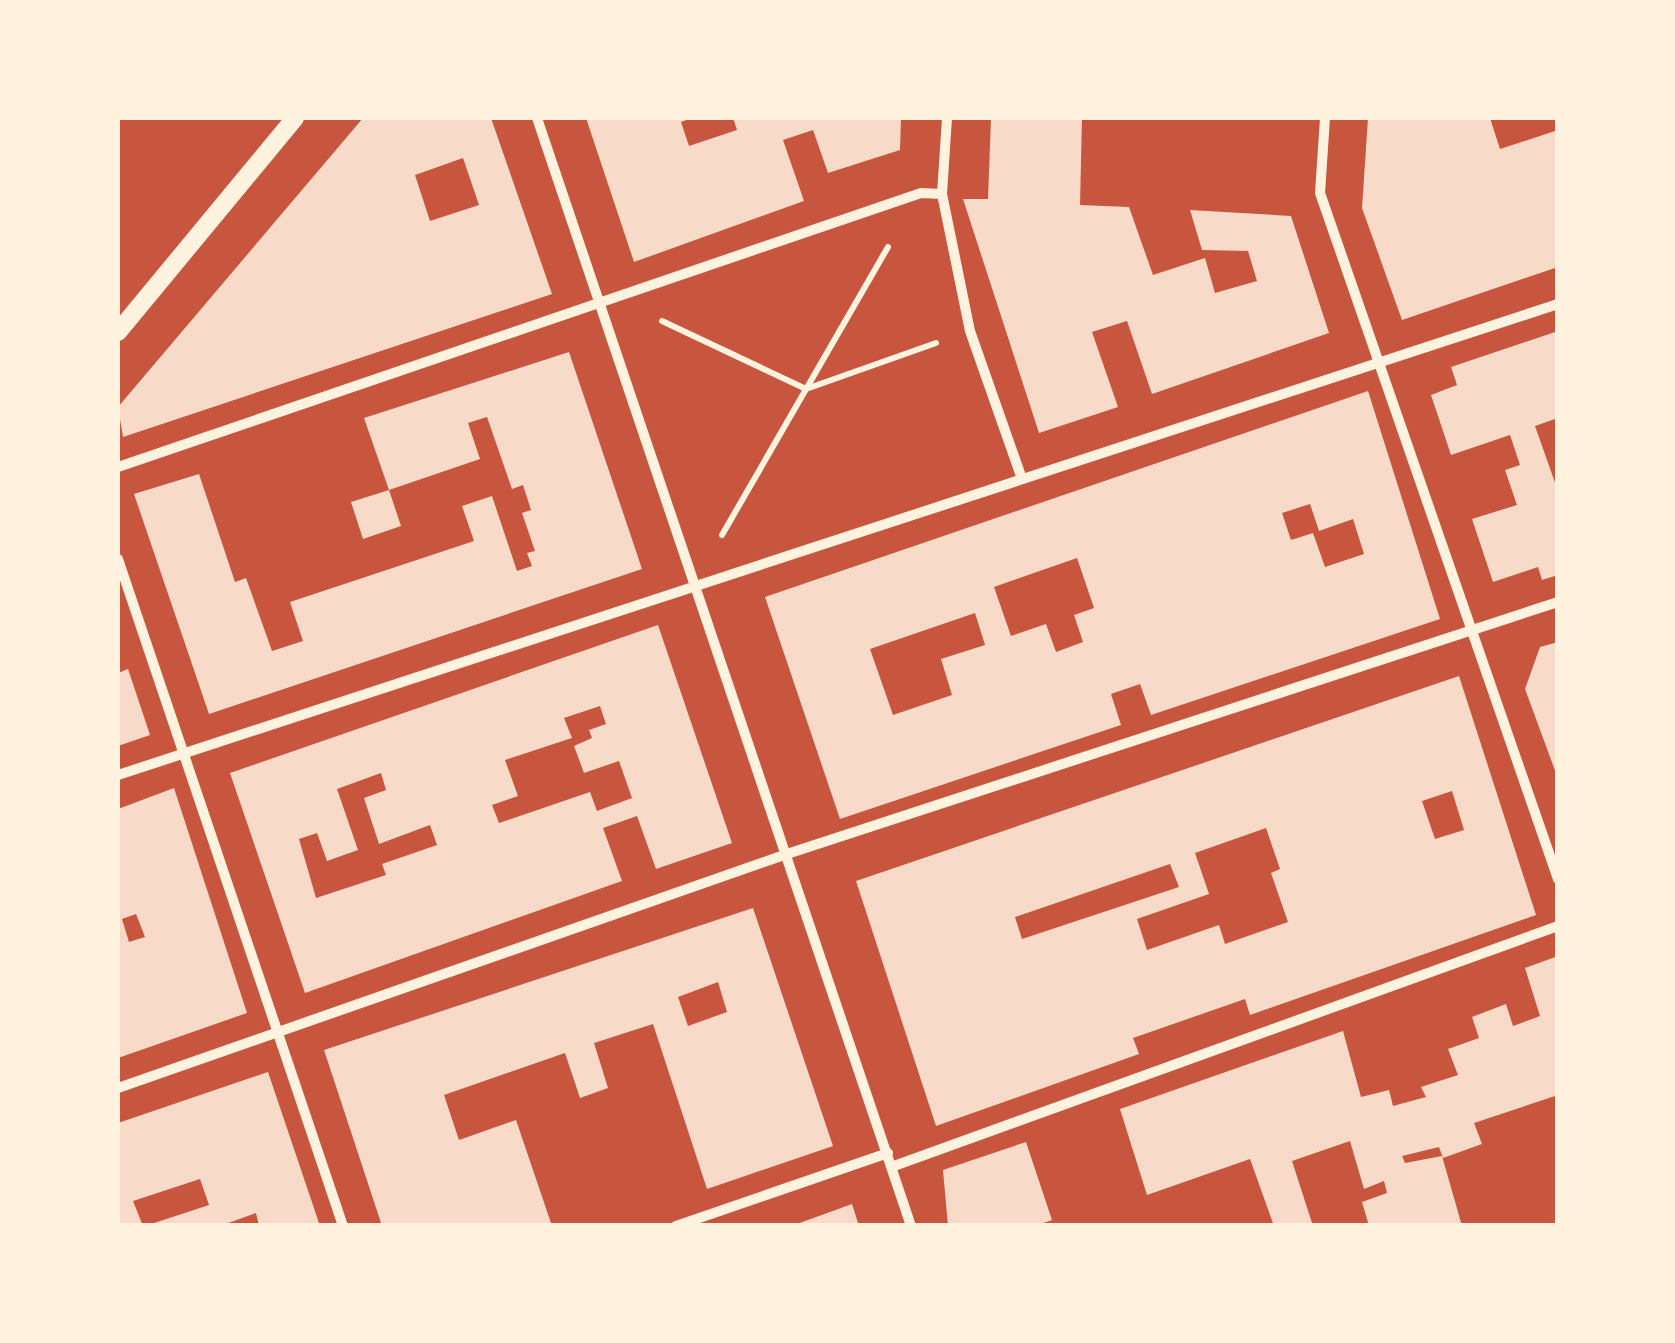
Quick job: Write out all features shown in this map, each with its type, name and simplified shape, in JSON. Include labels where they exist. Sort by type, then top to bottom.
[{"type":"street","points":[[118,332],[295,118]]},
{"type":"street","points":[[537,118],[912,1226]]},
{"type":"street","points":[[946,118],[942,194],[970,331],[1022,480]]},
{"type":"street","points":[[1325,118],[1320,193],[1558,879]]},
{"type":"street","points":[[118,467],[921,194],[942,194]]},
{"type":"street","points":[[118,775],[1558,304]]},
{"type":"street","points":[[118,559],[343,1226]]},
{"type":"street","points":[[118,1088],[787,854],[1558,602]]},
{"type":"street","points":[[894,1166],[1558,926]]},
{"type":"street","points":[[676,1226],[888,1153]]},
{"type":"path","points":[[696,586],[890,244]]},
{"type":"path","points":[[599,301],[653,317],[806,390],[970,331]]},
{"type":"building","points":[[363,118],[491,118],[552,294],[123,437],[118,407]],"holes":[[[463,158],[479,205],[430,221],[415,175]]]},
{"type":"building","points":[[586,118],[692,118],[681,122],[689,146],[737,130],[733,118],[901,118],[900,150],[828,173],[813,130],[783,140],[804,201],[634,262]]},
{"type":"building","points":[[991,118],[1082,118],[1080,205],[1129,207],[1153,275],[1205,258],[1215,293],[1257,281],[1248,251],[1202,250],[1190,210],[1291,216],[1329,333],[1152,394],[1127,321],[1092,332],[1118,407],[1039,433],[963,199],[988,199]]},
{"type":"building","points":[[1368,118],[1490,118],[1500,149],[1558,130],[1558,267],[1402,320],[1362,208]]},
{"type":"building","points":[[1558,331],[1558,418],[1535,426],[1558,491],[1558,575],[1542,580],[1538,567],[1493,582],[1472,519],[1517,505],[1505,470],[1520,465],[1510,435],[1451,455],[1431,395],[1457,385],[1451,367]]},
{"type":"building","points":[[569,352],[642,569],[209,714],[134,494],[199,474],[235,582],[246,578],[272,651],[303,641],[290,602],[474,541],[462,506],[492,496],[517,571],[532,566],[527,553],[535,551],[522,513],[531,510],[523,485],[512,489],[487,417],[468,423],[480,459],[389,490],[364,418]]},
{"type":"building","points":[[1368,391],[1440,619],[1151,715],[1140,684],[1111,694],[1121,725],[840,819],[765,597]],"holes":[[[1310,504],[1319,531],[1353,519],[1364,554],[1325,567],[1313,533],[1291,540],[1282,513]],[[1077,558],[1094,608],[1074,615],[1083,642],[1056,652],[1046,624],[1011,636],[994,587]],[[975,613],[985,645],[941,659],[952,695],[893,715],[870,649]]]},
{"type":"building","points":[[389,490],[401,526],[363,539],[351,502]]},
{"type":"building","points":[[658,625],[732,843],[656,869],[637,816],[603,828],[622,881],[305,993],[230,773]],"holes":[[[600,706],[606,724],[589,730],[592,738],[574,746],[584,773],[619,761],[632,798],[597,811],[590,792],[499,823],[492,805],[518,796],[505,760],[572,738],[564,718]],[[381,773],[386,790],[364,798],[379,844],[430,825],[437,845],[382,864],[386,875],[316,898],[299,839],[317,833],[327,861],[358,850],[337,789]]]},
{"type":"building","points":[[1558,642],[1557,776],[1525,689],[1540,647]]},
{"type":"building","points":[[128,669],[150,735],[118,746],[118,673]]},
{"type":"building","points":[[1459,676],[1536,915],[1250,1015],[1245,999],[1133,1038],[1139,1054],[936,1126],[856,881]],"holes":[[[1452,791],[1464,830],[1435,839],[1422,801]],[[1266,828],[1280,869],[1271,873],[1288,922],[1225,944],[1219,925],[1147,950],[1137,919],[1209,894],[1195,853]],[[1170,864],[1179,887],[1022,939],[1015,917]]]},
{"type":"building","points":[[174,788],[247,1013],[118,1058],[118,809]],"holes":[[[136,914],[145,937],[129,942],[122,919]]]},
{"type":"building","points":[[753,908],[833,1146],[707,1189],[653,1024],[594,1043],[608,1088],[580,1098],[565,1053],[444,1095],[459,1140],[516,1120],[552,1226],[382,1226],[324,1050]],"holes":[[[718,982],[727,1012],[688,1026],[678,997]]]},
{"type":"building","points":[[1558,956],[1558,1095],[1474,1123],[1482,1144],[1443,1158],[1439,1147],[1402,1156],[1405,1163],[1442,1156],[1462,1226],[1369,1226],[1362,1202],[1387,1193],[1384,1181],[1364,1189],[1350,1141],[1292,1161],[1313,1226],[1274,1226],[1250,1159],[1147,1195],[1120,1109],[1343,1031],[1361,1097],[1389,1090],[1393,1106],[1426,1097],[1421,1087],[1458,1075],[1448,1049],[1479,1038],[1472,1017],[1506,1004],[1513,1026],[1540,1016],[1525,968]]},
{"type":"building","points":[[268,1072],[320,1226],[259,1226],[256,1213],[220,1226],[145,1226],[209,1205],[200,1179],[133,1201],[143,1226],[118,1226],[118,1123]]},
{"type":"building","points":[[1026,1142],[1052,1220],[1035,1226],[948,1226],[943,1170]]},
{"type":"building","points":[[852,1204],[859,1226],[794,1226],[794,1225]]}]
